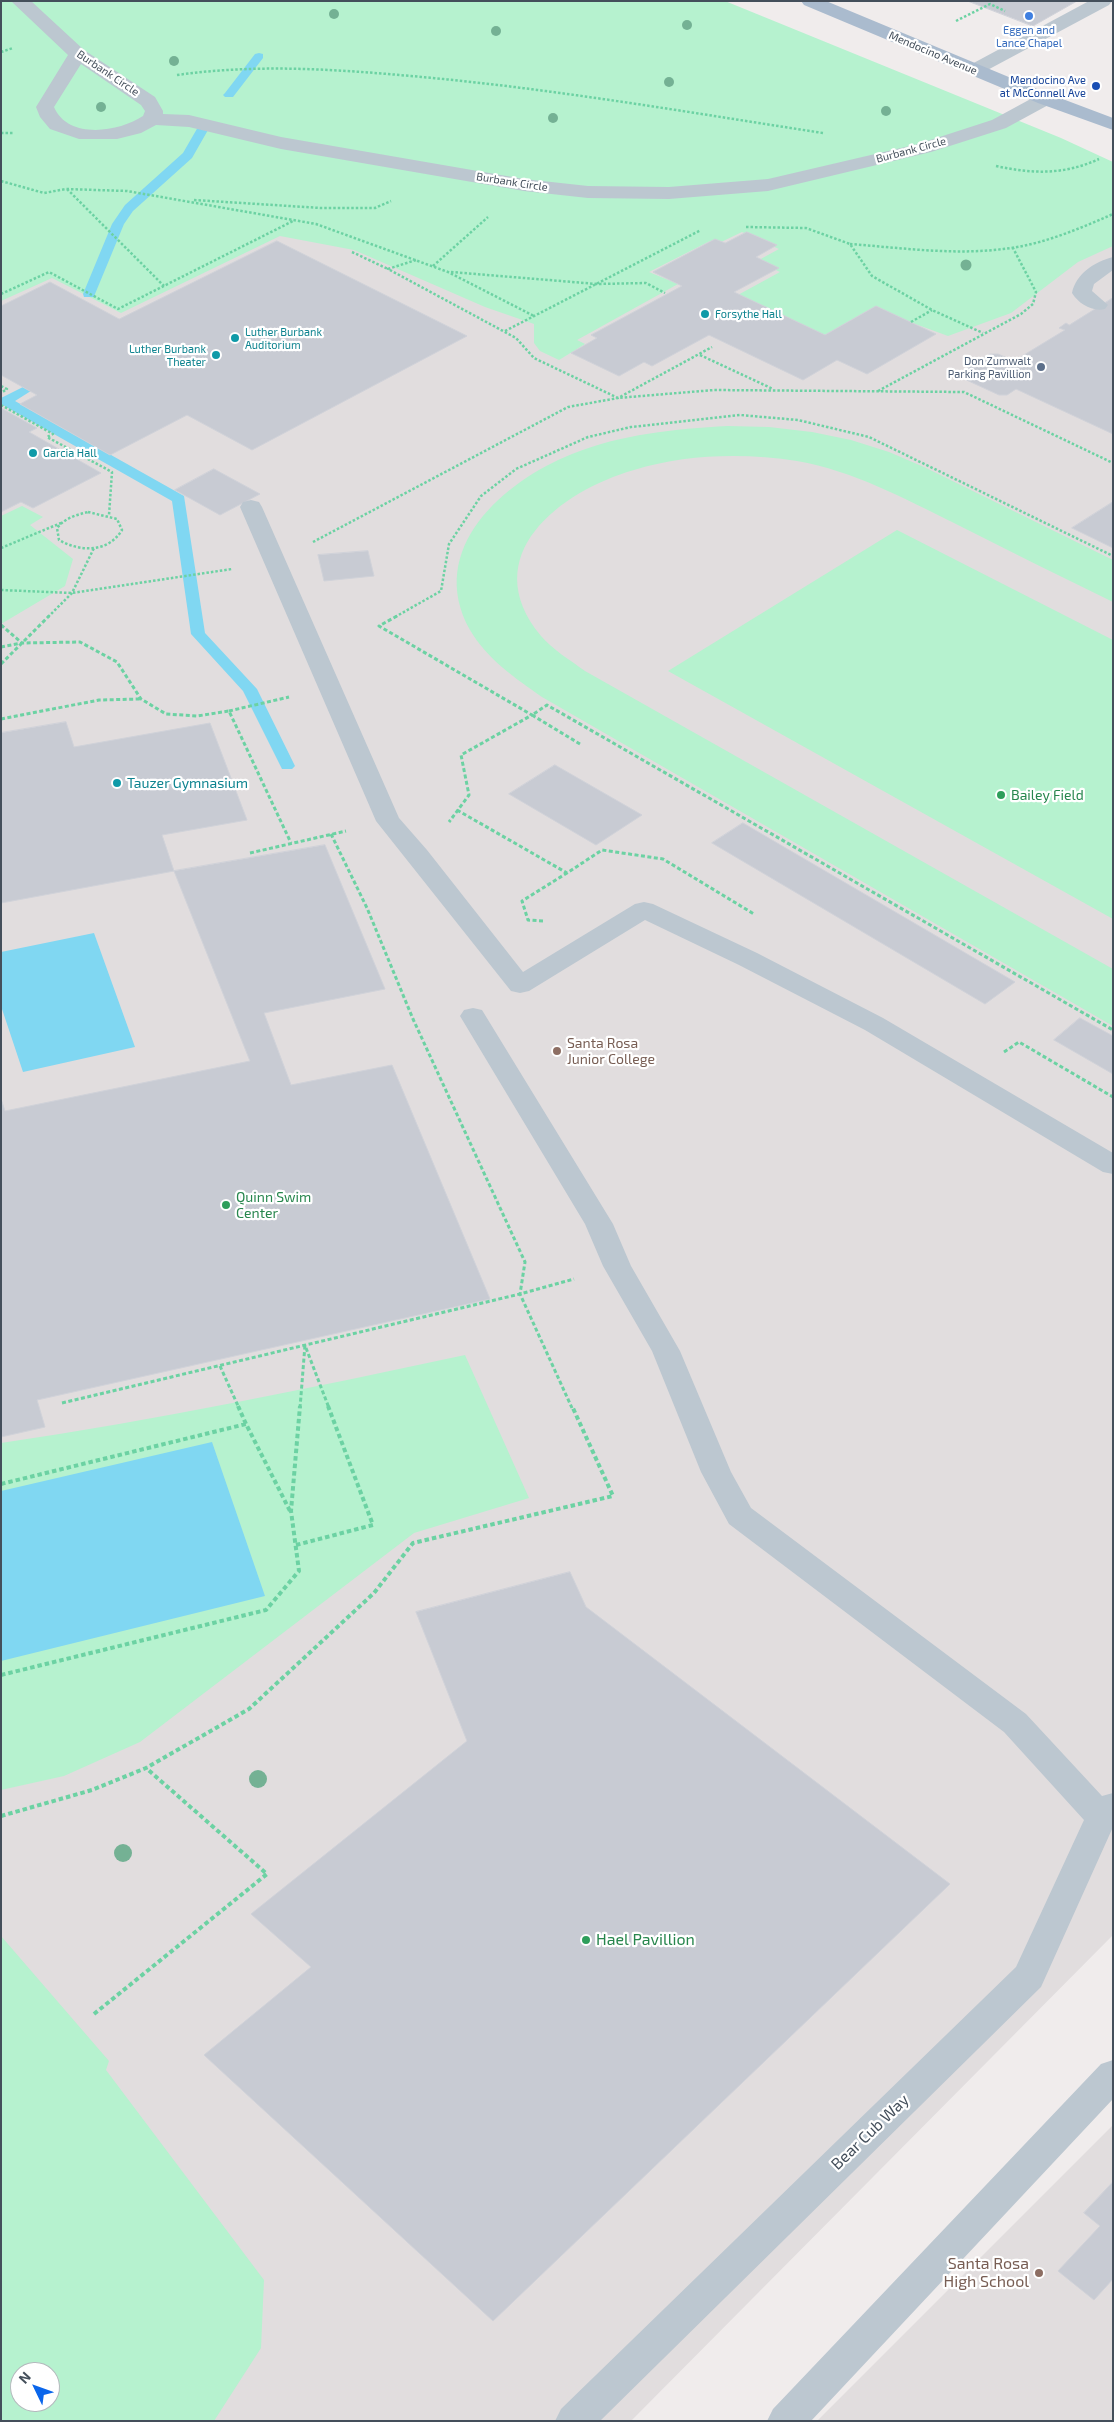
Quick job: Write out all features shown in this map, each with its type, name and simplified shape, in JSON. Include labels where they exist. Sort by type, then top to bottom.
[{"type":"main road","name":"Mendocino Avenue","points":[[810,1],[1045,99],[1113,124]]},
{"type":"lane","name":"Burbank Circle","points":[[20,1],[78,54],[148,101],[154,110],[152,119],[189,120],[281,143],[524,185],[588,192],[627,194],[718,190],[776,183],[924,148],[999,124],[1045,99]]},
{"type":"lane","points":[[974,70],[1103,1]]},
{"type":"lane","points":[[78,54],[45,107],[46,116],[54,124],[67,130],[85,134],[106,134],[126,132],[152,119]]},
{"type":"lane","points":[[1098,305],[1082,293],[1084,282],[1105,266],[1113,263]]},
{"type":"lane","points":[[251,507],[275,562],[378,823],[418,855],[434,878],[520,985],[644,910],[748,959],[874,1024],[1113,1165]]},
{"type":"lane","points":[[473,1016],[599,1224],[617,1266],[666,1351],[716,1472],[740,1516],[1015,1723],[1107,1812]]},
{"type":"lane","name":"Bear Cub Way","points":[[574,2421],[1029,1977],[1107,1812]]},
{"type":"lane","points":[[786,2421],[1113,2075]]},
{"type":"path","points":[[949,25],[984,7]]},
{"type":"path","points":[[121,82],[208,70],[315,68],[506,85],[824,133]]},
{"type":"path","points":[[924,148],[1007,169],[1048,174],[1070,171],[1101,158]]},
{"type":"path","points":[[1,181],[44,193],[66,188],[127,190],[316,224],[448,272],[534,316]]},
{"type":"path","points":[[432,266],[524,185]]},
{"type":"path","points":[[66,188],[164,286]]},
{"type":"path","points":[[171,198],[320,208],[375,208],[393,200]]},
{"type":"path","points":[[738,227],[806,228],[850,244],[944,251],[1013,248],[1090,224],[1113,214]]},
{"type":"path","points":[[1,294],[49,272],[118,309],[296,220]]},
{"type":"path","points":[[504,332],[708,226]]},
{"type":"path","points":[[850,244],[872,276],[932,310],[983,333]]},
{"type":"path","points":[[877,392],[1021,314],[1033,304],[1036,292],[1013,248]]},
{"type":"path","points":[[352,252],[388,269],[516,338],[534,358],[618,398]]},
{"type":"path","points":[[388,269],[416,260]]},
{"type":"path","points":[[448,272],[597,284],[646,283],[665,293]]},
{"type":"path","points":[[911,322],[932,310]]},
{"type":"path","points":[[618,398],[712,347]]},
{"type":"path","points":[[699,354],[776,391]]},
{"type":"path","points":[[1,386],[8,389],[1,393]]},
{"type":"path","points":[[1,590],[72,593],[275,562],[568,407],[618,398],[714,390],[964,392],[1113,463]]},
{"type":"path","points":[[1,405],[53,434],[47,437],[112,472],[109,515]]},
{"type":"path","points":[[580,744],[379,626],[441,591],[449,544],[481,496],[516,470],[588,437],[631,427],[731,416],[798,420],[869,437],[1113,556]]},
{"type":"path","points":[[1,548],[69,518],[88,512],[109,515],[121,524],[122,530],[120,536],[105,546],[74,548],[65,544],[56,534],[61,522]]},
{"type":"path","points":[[1,664],[72,593],[94,548]]},
{"type":"path","points":[[1,625],[22,643]]},
{"type":"path","points":[[1,647],[22,643],[80,642],[117,662],[141,699],[166,714],[197,716],[273,701]]},
{"type":"path","points":[[1,719],[99,700],[141,699]]},
{"type":"path","points":[[449,822],[469,795],[460,756],[547,705],[1113,1030]]},
{"type":"path","points":[[229,711],[291,844]]},
{"type":"path","points":[[250,853],[378,823]]},
{"type":"path","points":[[1,1816],[92,1790],[146,1768],[249,1709],[374,1593],[413,1543],[614,1496],[520,1294],[525,1262],[331,834]]},
{"type":"path","points":[[547,921],[528,920],[522,901],[567,873]]},
{"type":"path","points":[[62,1403],[543,1288]]},
{"type":"path","points":[[1,1676],[266,1610],[299,1571],[290,1511],[305,1345]]},
{"type":"path","points":[[296,1545],[373,1525],[305,1345]]},
{"type":"path","points":[[220,1366],[246,1424],[290,1511]]},
{"type":"path","points":[[1,1484],[246,1424]]},
{"type":"path","points":[[94,2014],[267,1874],[146,1768]]},
{"type":"shaded area","name":"Santa Rosa Junior College","points":[[1,1],[1113,167],[1113,1935],[631,2421],[1,2421]]},
{"type":"shaded area","name":"Santa Rosa High School","points":[[1113,2125],[1113,2421],[817,2421]]},
{"type":"green space","points":[[1,1],[725,1],[1061,138],[1113,162],[1113,246],[1078,262],[1011,313],[948,336],[872,308],[821,337],[736,296],[780,272],[757,261],[779,249],[742,232],[717,244],[710,241],[649,272],[678,284],[577,340],[585,344],[559,360],[540,351],[534,343],[534,324],[485,307],[354,250],[280,236],[121,313],[52,278],[1,301]]},
{"type":"green space","points":[[728,426],[769,427],[812,432],[851,440],[889,452],[924,467],[1113,560],[1113,602],[916,504],[858,478],[797,461],[777,458],[715,456],[654,465],[606,480],[579,494],[555,511],[535,531],[522,554],[517,579],[523,607],[541,636],[556,650],[585,671],[1113,969],[1113,1026],[542,697],[493,659],[470,630],[459,600],[457,572],[465,546],[479,522],[498,500],[546,466],[591,447],[648,434]]},
{"type":"green space","points":[[22,506],[43,517],[30,525],[73,559],[65,586],[1,624],[1,516]]},
{"type":"green space","name":"Bailey Field","points":[[897,530],[1113,640],[1113,919],[668,671]]},
{"type":"green space","points":[[465,1355],[529,1498],[414,1533],[140,1742],[64,1776],[1,1790],[1,1443],[176,1414]]},
{"type":"green space","points":[[1,1936],[109,2061],[106,2070],[264,2280],[261,2348],[214,2421],[1,2421]]},
{"type":"water","points":[[94,933],[135,1047],[23,1072],[1,1006],[1,952]]},
{"type":"water","points":[[212,1442],[265,1596],[1,1661],[1,1491]]},
{"type":"building","name":"Eggen and Lance Chapel","points":[[968,1],[1077,1],[1033,26]]},
{"type":"building","name":"Forsythe Hall","points":[[747,232],[777,245],[756,257],[779,268],[734,292],[825,335],[876,306],[936,334],[867,374],[837,360],[803,380],[709,335],[652,366],[644,362],[619,376],[571,353],[597,338],[591,335],[682,286],[653,272],[715,239],[725,243]]},
{"type":"building","name":"Luther Burbank Theater","points":[[277,241],[467,336],[252,450],[187,415],[110,455],[20,404],[37,395],[1,375],[1,306],[50,282],[119,319]]},
{"type":"building","name":"Don Zumwalt Parking Pavillion","points":[[1113,298],[1113,434],[1016,389],[1007,395],[999,395],[960,377],[960,372],[990,354],[998,354],[1014,361],[1065,330],[1059,328],[1066,323],[1069,325]]},
{"type":"building","name":"Garcia Hall","points":[[1,408],[37,428],[29,432],[101,473],[33,508],[21,502],[1,512]]},
{"type":"building","points":[[214,469],[260,494],[220,515],[175,490]]},
{"type":"building","points":[[1113,502],[1113,548],[1072,528]]},
{"type":"building","points":[[368,551],[374,576],[324,581],[318,555]]},
{"type":"building","name":"Tauzer Gymnasium","points":[[66,722],[74,747],[210,723],[247,820],[162,835],[174,871],[1,903],[1,733]]},
{"type":"building","points":[[555,765],[642,815],[596,845],[509,794]]},
{"type":"building","points":[[743,823],[1015,982],[985,1004],[712,843]]},
{"type":"building","name":"Quinn Swim Center","points":[[325,845],[385,989],[264,1013],[291,1085],[392,1065],[490,1299],[37,1400],[45,1427],[1,1437],[1,1099],[5,1111],[250,1061],[174,871]]},
{"type":"building","points":[[1080,1018],[1113,1036],[1113,1074],[1054,1040]]},
{"type":"building","name":"Hael Pavillion","points":[[570,1572],[586,1607],[950,1884],[493,2321],[204,2055],[311,1967],[251,1914],[467,1741],[416,1612]]},
{"type":"building","points":[[1113,2182],[1113,2279],[1094,2300],[1058,2271],[1100,2226],[1084,2213]]},
{"type":"waterway","points":[[229,95],[259,56]]},
{"type":"waterway","points":[[89,294],[118,224],[129,208],[188,155],[202,130]]},
{"type":"waterway","points":[[27,389],[5,401],[179,499],[198,634],[250,689],[287,766]]},
{"type":"place","name":"Eggen and Lance Chapel","points":[[1029,16]]},
{"type":"place","name":"Mendocino Ave at McConnell Ave","points":[[1096,86]]},
{"type":"place","name":"Forsythe Hall","points":[[705,314]]},
{"type":"place","name":"Luther Burbank Auditorium","points":[[235,338]]},
{"type":"place","name":"Luther Burbank Theater","points":[[216,355]]},
{"type":"place","name":"Don Zumwalt Parking Pavillion","points":[[1041,367]]},
{"type":"place","name":"Garcia Hall","points":[[33,453]]},
{"type":"place","name":"Tauzer Gymnasium","points":[[117,783]]},
{"type":"place","name":"Bailey Field","points":[[1001,795]]},
{"type":"place","name":"Santa Rosa Junior College","points":[[557,1051]]},
{"type":"place","name":"Quinn Swim Center","points":[[226,1205]]},
{"type":"place","name":"Hael Pavillion","points":[[586,1940]]},
{"type":"place","name":"Santa Rosa High School","points":[[1039,2273]]}]
